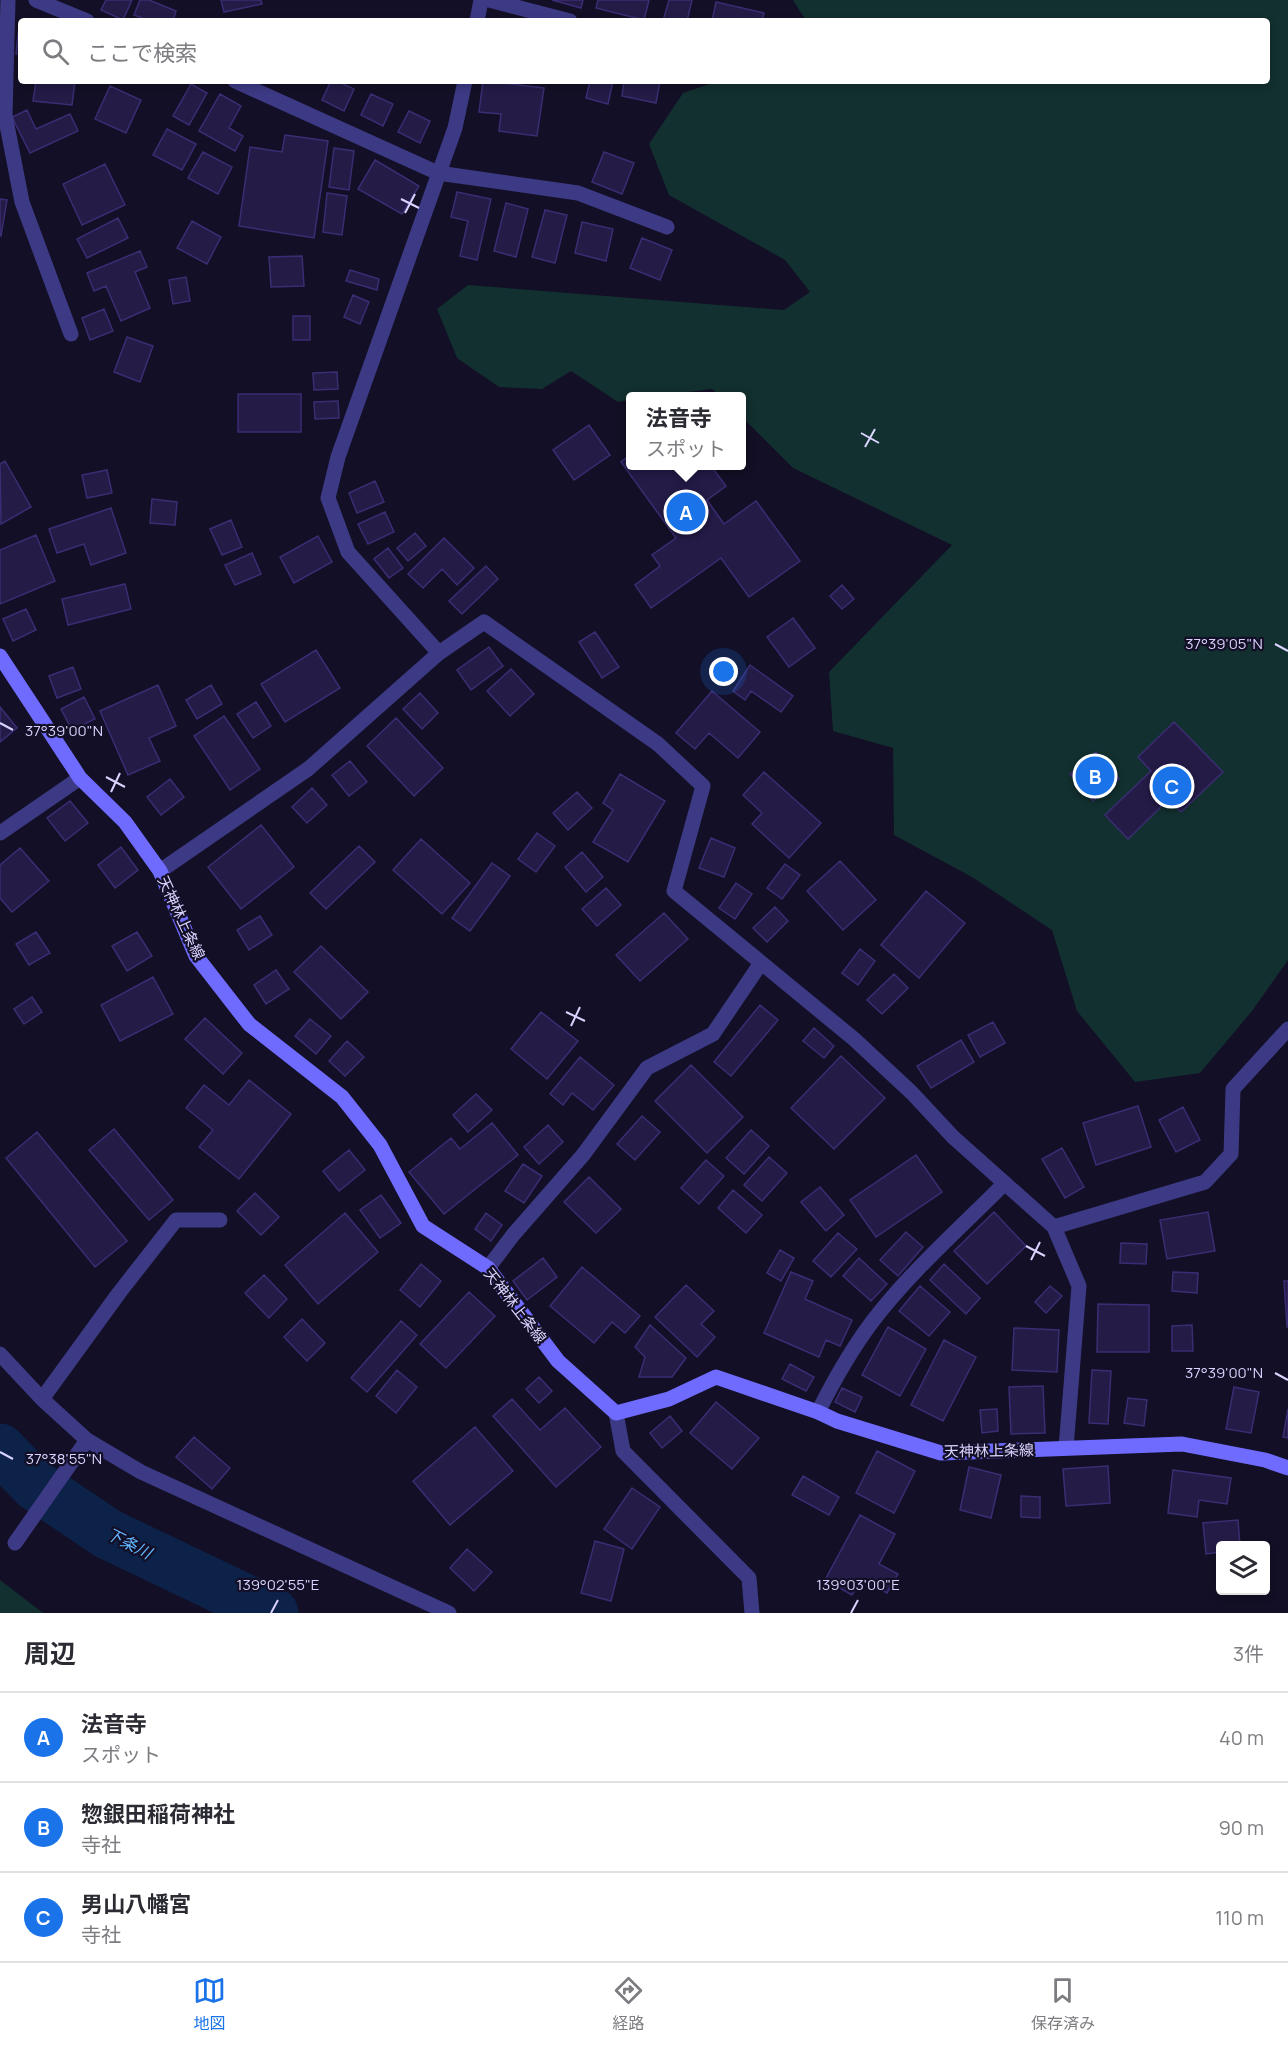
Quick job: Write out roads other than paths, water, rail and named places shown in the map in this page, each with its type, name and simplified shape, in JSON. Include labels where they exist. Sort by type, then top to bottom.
[{"type":"main road","name":"天神林上条線","points":[[0,656],[80,778],[125,822],[160,871],[196,956],[249,1024],[342,1097],[381,1145],[423,1226],[488,1268],[558,1361],[616,1413],[669,1400],[716,1377],[818,1412],[837,1421],[941,1453],[1182,1444],[1265,1460],[1288,1468]]},
{"type":"street","points":[[8,0],[5,115],[22,202],[71,334]]},
{"type":"street","points":[[39,0],[80,18]]},
{"type":"street","points":[[478,18],[481,0]]},
{"type":"street","points":[[489,0],[558,18]]},
{"type":"street","points":[[242,84],[438,173],[578,193],[667,227]]},
{"type":"street","points":[[439,653],[348,552],[328,498],[338,457],[455,128],[464,84]]},
{"type":"street","points":[[160,871],[308,769],[439,653],[484,622],[658,744],[703,786],[674,891],[854,1039],[912,1092],[953,1137],[1054,1227],[1079,1286],[1066,1448]]},
{"type":"street","points":[[0,833],[80,778]]},
{"type":"street","points":[[488,1268],[583,1155],[647,1068],[713,1034],[761,963]]},
{"type":"street","points":[[1054,1227],[1205,1182],[1231,1154],[1233,1089],[1288,1029]]},
{"type":"street","points":[[818,1412],[871,1323],[916,1271],[1005,1184]]},
{"type":"street","points":[[42,1399],[119,1293],[176,1220],[220,1220]]},
{"type":"street","points":[[0,1354],[42,1399],[87,1440],[141,1472],[449,1613]]},
{"type":"street","points":[[616,1413],[623,1451],[749,1578],[752,1613]]},
{"type":"street","points":[[15,1542],[87,1440]]},
{"type":"waterway","name":"下条川","points":[[0,1449],[35,1485],[108,1534],[273,1613]]},
{"type":"place","name":"法音寺","points":[[686,512]]},
{"type":"place","name":"惣銀田稲荷神社","points":[[1095,776]]},
{"type":"place","name":"男山八幡宮","points":[[1172,786]]}]
